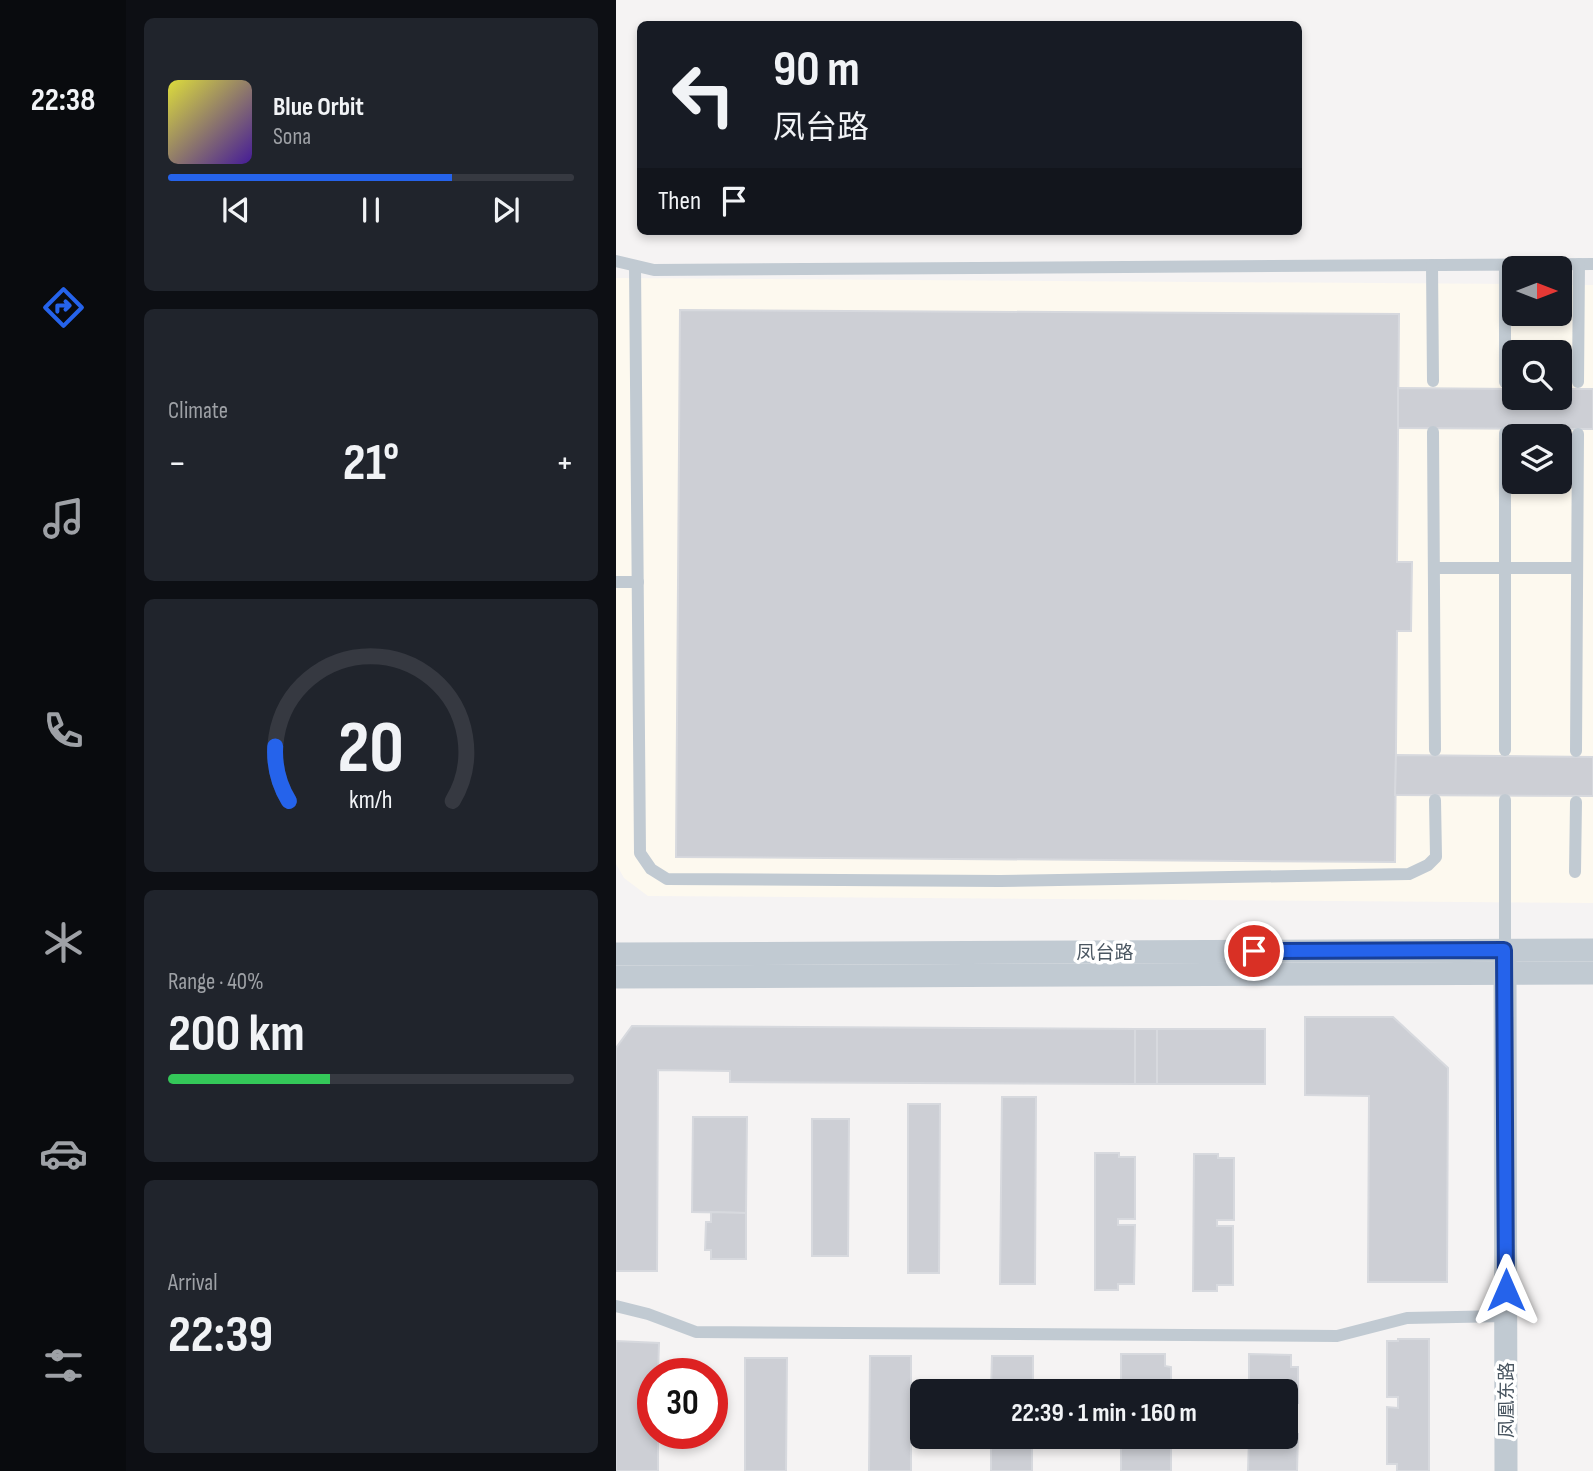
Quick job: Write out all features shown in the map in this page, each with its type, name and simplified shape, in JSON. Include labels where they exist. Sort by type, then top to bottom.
[{"type":"street","name":"凤凰东路","points":[[1504,950],[1506,1471]]},
{"type":"street","name":"凤台路","points":[[616,954],[1593,950]]},
{"type":"street","name":"凤台路","points":[[616,977],[1593,973]]},
{"type":"lane","points":[[616,261],[654,270],[1502,265]]},
{"type":"lane","points":[[1572,264],[1593,264]]},
{"type":"lane","points":[[1578,382],[1579,264]]},
{"type":"lane","points":[[1432,265],[1433,381]]},
{"type":"lane","points":[[635,266],[640,853],[650,869],[667,879],[1000,881],[1409,874],[1428,865],[1436,857],[1435,800]]},
{"type":"lane","points":[[1433,432],[1435,750]]},
{"type":"lane","points":[[1576,751],[1578,434]]},
{"type":"lane","points":[[1505,494],[1505,750]]},
{"type":"lane","points":[[1434,568],[1577,568]]},
{"type":"lane","points":[[616,582],[638,582]]},
{"type":"lane","points":[[1504,800],[1504,950]]},
{"type":"lane","points":[[1575,872],[1576,802]]},
{"type":"lane","points":[[616,1306],[648,1314],[696,1332],[1337,1336],[1407,1318],[1506,1317]]},
{"type":"shaded area","points":[[616,278],[1502,284],[1502,326],[1572,326],[1572,285],[1593,285],[1593,903],[648,896],[624,878],[616,864]]},
{"type":"building","points":[[680,310],[1399,314],[1397,562],[1412,562],[1411,631],[1397,631],[1395,862],[676,857]]},
{"type":"building","points":[[1398,388],[1502,389],[1502,410],[1572,410],[1572,389],[1593,389],[1593,429],[1572,429],[1572,424],[1502,424],[1502,429],[1398,428]]},
{"type":"building","points":[[1396,755],[1593,757],[1593,796],[1395,795]]},
{"type":"building","points":[[1305,1017],[1393,1017],[1448,1068],[1447,1282],[1368,1282],[1369,1096],[1305,1095]]},
{"type":"building","points":[[632,1026],[1135,1029],[1135,1084],[730,1082],[730,1071],[658,1070],[657,1271],[616,1271],[616,1048]]},
{"type":"building","points":[[1135,1029],[1157,1029],[1157,1084],[1135,1084]]},
{"type":"building","points":[[1157,1029],[1265,1029],[1265,1084],[1157,1084]]},
{"type":"building","points":[[1002,1097],[1036,1097],[1035,1284],[1000,1284]]},
{"type":"building","points":[[908,1104],[940,1104],[939,1273],[908,1273]]},
{"type":"building","points":[[693,1117],[747,1117],[746,1213],[692,1212]]},
{"type":"building","points":[[812,1119],[849,1119],[848,1256],[812,1256]]},
{"type":"building","points":[[1095,1153],[1119,1153],[1119,1157],[1135,1157],[1135,1219],[1118,1219],[1118,1225],[1135,1225],[1134,1284],[1118,1284],[1118,1290],[1095,1290]]},
{"type":"building","points":[[1194,1154],[1218,1154],[1218,1158],[1234,1158],[1234,1220],[1217,1220],[1217,1226],[1233,1226],[1233,1285],[1217,1285],[1217,1291],[1193,1291]]},
{"type":"building","points":[[711,1212],[746,1213],[746,1259],[711,1259],[711,1250],[705,1250],[706,1222],[711,1222]]},
{"type":"building","points":[[1429,1339],[1429,1471],[1397,1471],[1397,1464],[1387,1464],[1387,1407],[1398,1408],[1398,1397],[1387,1397],[1387,1341]]},
{"type":"building","points":[[616,1341],[659,1343],[659,1358],[637,1358],[637,1449],[658,1449],[658,1471],[616,1471]]},
{"type":"building","points":[[1121,1354],[1165,1354],[1165,1366],[1171,1367],[1171,1379],[1121,1379]]},
{"type":"building","points":[[1249,1354],[1291,1355],[1291,1367],[1298,1367],[1298,1379],[1249,1379]]},
{"type":"building","points":[[870,1356],[911,1356],[911,1471],[869,1471]]},
{"type":"building","points":[[992,1356],[1033,1356],[1033,1379],[991,1379]]},
{"type":"building","points":[[745,1358],[787,1358],[786,1471],[745,1471]]},
{"type":"building","points":[[991,1449],[1032,1449],[1032,1471],[991,1471]]},
{"type":"building","points":[[1121,1449],[1171,1449],[1171,1471],[1121,1471]]},
{"type":"building","points":[[1249,1449],[1298,1449],[1297,1471],[1248,1471]]},
{"type":"route","points":[[1254,951],[1504,950],[1506,1290]]}]
